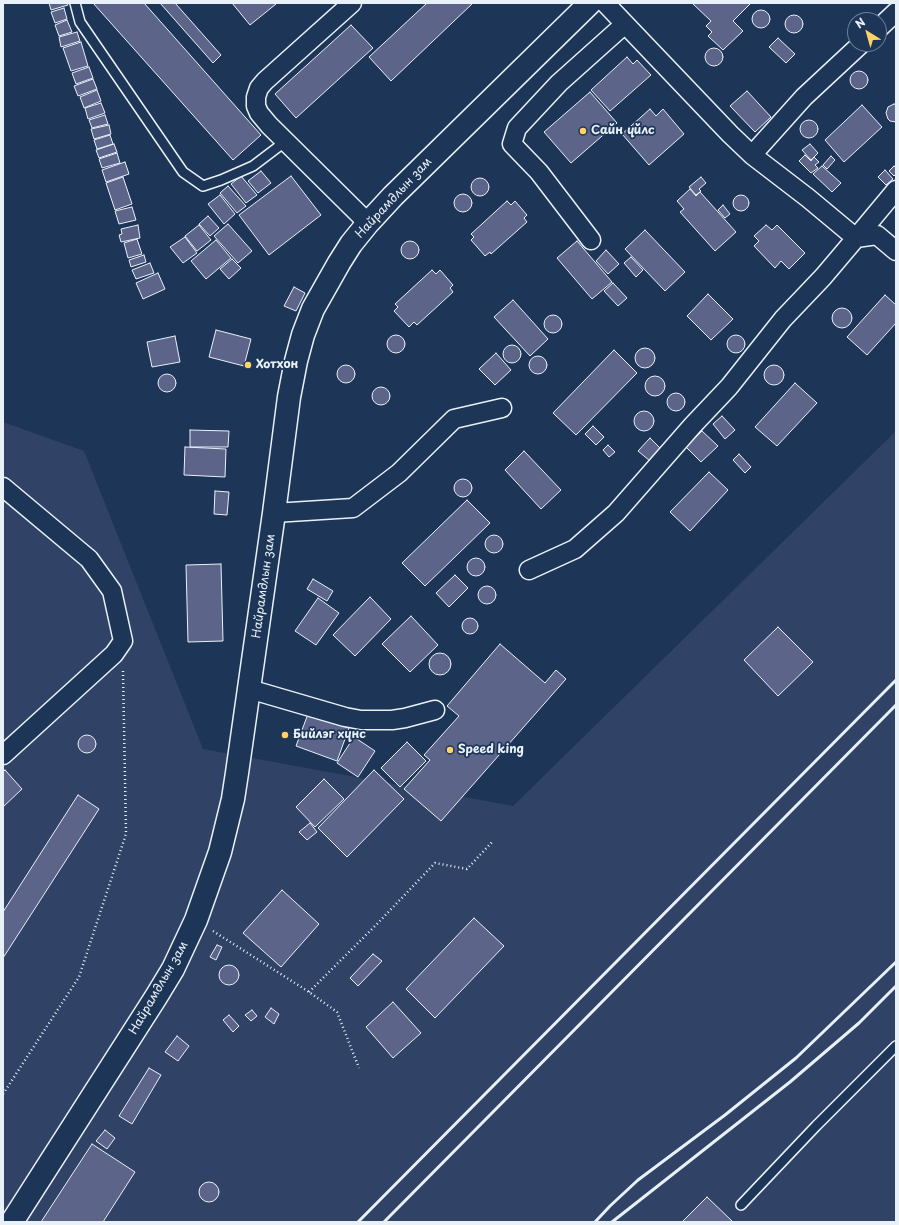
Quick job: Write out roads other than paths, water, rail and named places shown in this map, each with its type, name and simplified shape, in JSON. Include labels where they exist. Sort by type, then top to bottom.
[{"type":"main road","name":"Найрамдлын зам","points":[[12,1222],[173,969],[196,920],[220,852],[237,773],[289,397],[303,335],[313,309],[351,244],[368,222],[590,3]]},
{"type":"street","points":[[352,3],[265,81],[259,88],[256,97],[256,106],[259,113],[286,141],[368,222]]},
{"type":"street","points":[[605,3],[730,134],[752,155],[808,198],[856,238],[878,236],[896,250]]},
{"type":"street","points":[[887,20],[896,12]]},
{"type":"street","points":[[591,240],[539,172],[512,144],[517,128],[559,83],[625,24]]},
{"type":"street","points":[[752,155],[804,97],[852,52]]},
{"type":"street","points":[[529,570],[575,549],[616,513],[693,425],[729,387],[783,319],[823,277],[896,190]]},
{"type":"street","points":[[274,513],[353,508],[399,473],[454,419],[502,408]]},
{"type":"street","points":[[3,487],[89,559],[112,591],[122,641],[114,654],[3,754]]},
{"type":"street","points":[[249,690],[345,717],[361,720],[392,720],[435,710]]},
{"type":"lane","points":[[75,3],[80,22],[183,172],[203,186],[253,166],[286,141]]},
{"type":"lane","points":[[741,1205],[816,1126],[896,1046]]},
{"type":"railway","points":[[358,1222],[896,680]]},
{"type":"railway","points":[[384,1222],[896,705]]},
{"type":"railway","points":[[595,1222],[638,1180],[725,1115],[796,1058],[896,962]]},
{"type":"railway","points":[[612,1222],[790,1082],[859,1023],[896,986]]},
{"type":"place","name":"Сайн үйлс","points":[[583,131]]},
{"type":"place","name":"Хотхон","points":[[248,365]]},
{"type":"place","name":"Бийлэг хүнс","points":[[285,735]]},
{"type":"place","name":"Speed king","points":[[450,750]]}]
